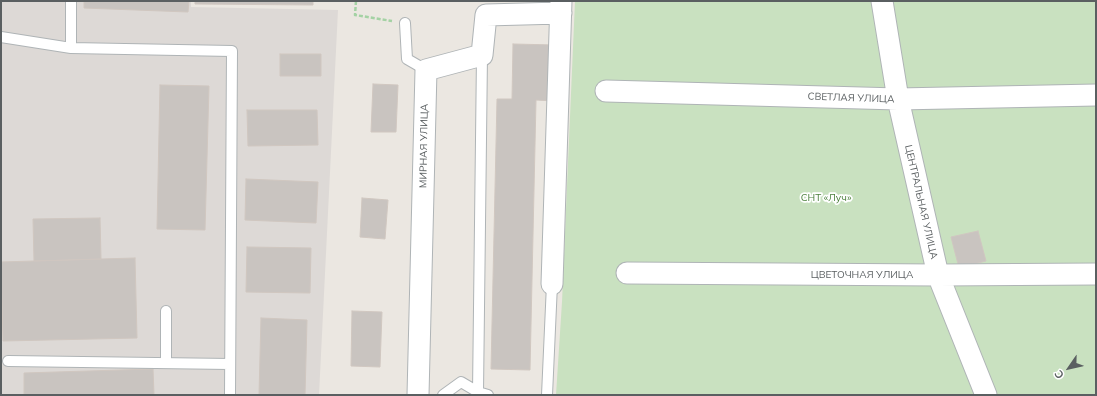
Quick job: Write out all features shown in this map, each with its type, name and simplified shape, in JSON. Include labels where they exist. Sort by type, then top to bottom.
[{"type":"street","name":"ЦЕНТРАЛЬНАЯ УЛИЦА","points":[[882,1],[898,99],[938,275],[986,395]]},
{"type":"street","points":[[426,70],[482,56],[486,15],[561,7],[552,284]]},
{"type":"street","name":"МИРНАЯ УЛИЦА","points":[[418,395],[426,70]]},
{"type":"street","name":"СВЕТЛАЯ УЛИЦА","points":[[606,91],[898,99],[1096,95]]},
{"type":"street","name":"ЦВЕТОЧНАЯ УЛИЦА","points":[[627,273],[938,275],[1096,274]]},
{"type":"lane","points":[[71,1],[71,48]]},
{"type":"lane","points":[[405,23],[407,59],[426,70]]},
{"type":"lane","points":[[1,37],[71,48],[232,51],[230,395]]},
{"type":"lane","points":[[478,392],[482,56]]},
{"type":"lane","points":[[547,395],[552,284]]},
{"type":"lane","points":[[166,311],[166,363]]},
{"type":"lane","points":[[8,361],[230,364]]},
{"type":"lane","points":[[443,395],[461,382],[478,392],[488,395]]},
{"type":"path","points":[[356,1],[355,15],[405,23]]},
{"type":"shaded area","points":[[1,1],[191,1],[191,7],[338,10],[319,395],[1,395]]},
{"type":"green space","name":"СНТ «Луч»","points":[[575,1],[1096,1],[1096,395],[556,395],[562,302]]},
{"type":"building","points":[[84,1],[189,1],[188,12],[84,8]]},
{"type":"building","points":[[195,1],[313,1],[313,5],[195,4]]},
{"type":"building","points":[[513,44],[555,45],[554,101],[536,100],[530,370],[491,369],[497,99],[512,99]]},
{"type":"building","points":[[280,54],[321,54],[321,76],[280,76]]},
{"type":"building","points":[[373,84],[398,85],[396,132],[371,132]]},
{"type":"building","points":[[160,85],[209,86],[205,230],[157,229]]},
{"type":"building","points":[[247,110],[317,110],[318,145],[248,146]]},
{"type":"building","points":[[246,179],[318,182],[316,223],[245,220]]},
{"type":"building","points":[[362,198],[388,200],[385,239],[360,237]]},
{"type":"building","points":[[100,218],[101,259],[34,261],[33,219]]},
{"type":"building","points":[[978,231],[986,261],[959,268],[951,237]]},
{"type":"building","points":[[247,247],[311,248],[310,293],[246,292]]},
{"type":"building","points":[[135,258],[137,338],[3,341],[1,262]]},
{"type":"building","points":[[352,311],[382,312],[380,367],[351,366]]},
{"type":"building","points":[[261,318],[307,320],[305,395],[259,395]]},
{"type":"building","points":[[153,369],[154,395],[24,395],[24,373]]}]
